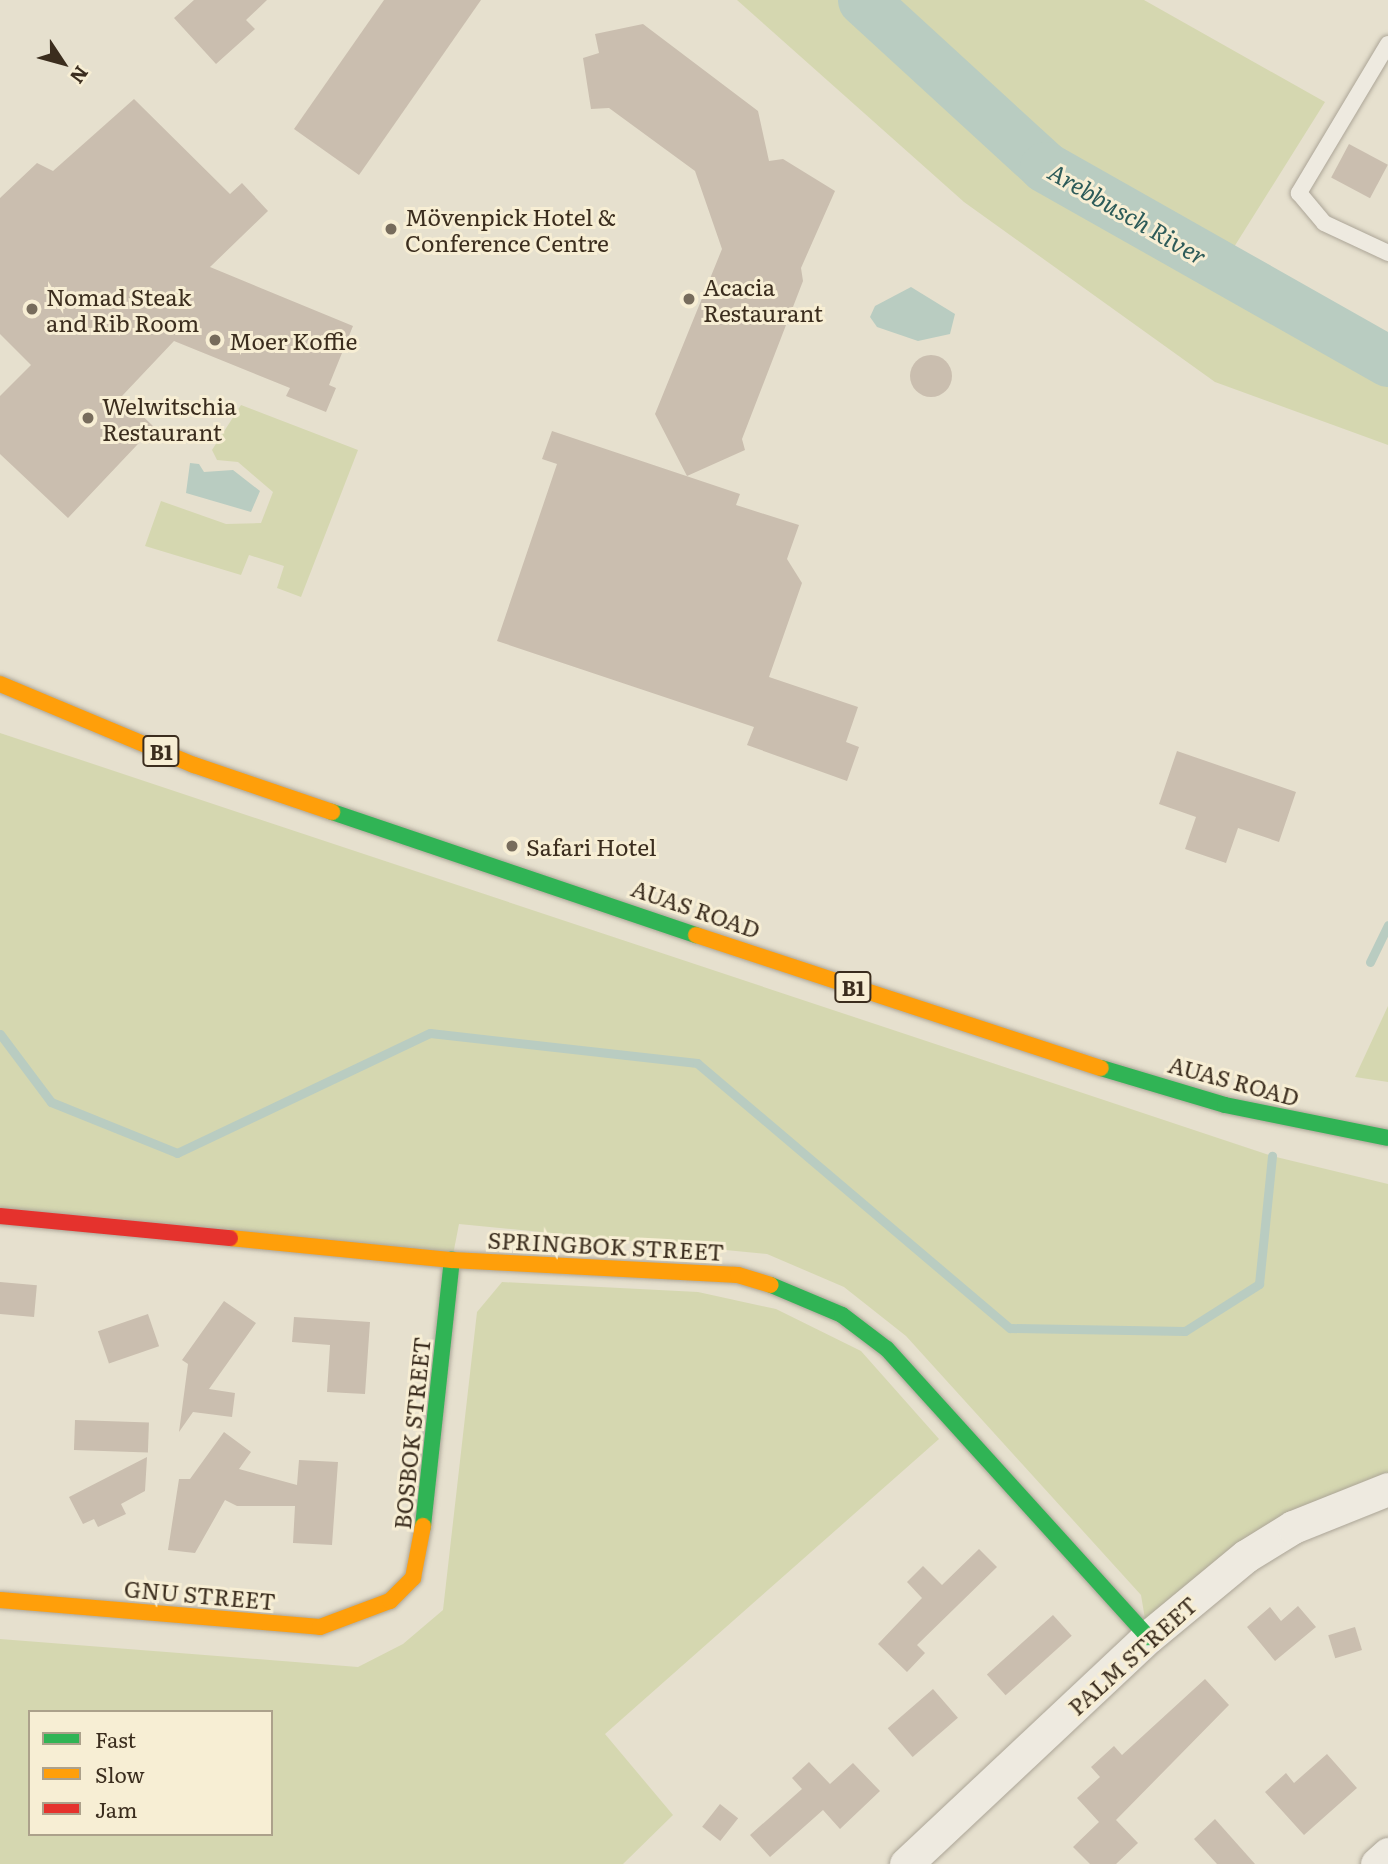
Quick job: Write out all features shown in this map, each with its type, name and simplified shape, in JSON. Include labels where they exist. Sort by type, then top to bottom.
[{"type":"street","name":"AUAS ROAD","points":[[0,684],[194,765],[996,1037],[1225,1105],[1388,1139]]},
{"type":"street","name":"SPRINGBOK STREET","points":[[0,1216],[453,1260],[738,1275],[842,1315],[887,1349],[1149,1637]]},
{"type":"street","name":"BOSBOK STREET","points":[[390,1601],[413,1578],[421,1545],[453,1260]]},
{"type":"street","name":"PALM STREET","points":[[906,1864],[1149,1637],[1293,1527],[1388,1489]]},
{"type":"street","name":"GNU STREET","points":[[0,1600],[320,1627],[390,1601]]},
{"type":"street","points":[[1377,1864],[1388,1854]]},
{"type":"lane","points":[[1388,44],[1299,193],[1324,223],[1388,253]]},
{"type":"green space","points":[[737,0],[1144,0],[1325,102],[1229,255],[1388,348],[1388,445],[1215,382],[964,202]]},
{"type":"green space","points":[[241,405],[358,450],[301,597],[277,588],[284,566],[249,555],[241,575],[145,546],[161,501],[226,524],[261,523],[273,492],[238,462],[217,460],[212,450]]},
{"type":"green space","points":[[0,733],[1272,1156],[1388,1184],[1388,1482],[1148,1637],[1141,1595],[906,1336],[844,1287],[767,1254],[459,1224],[452,1260],[0,1216]]},
{"type":"green space","points":[[1388,1006],[1388,1082],[1355,1077]]},
{"type":"green space","points":[[502,1282],[698,1292],[776,1309],[861,1351],[939,1439],[605,1734],[673,1815],[623,1864],[0,1864],[0,1639],[358,1667],[403,1644],[443,1610],[477,1312]]},
{"type":"shaded area","points":[[911,287],[955,314],[950,334],[918,341],[877,327],[870,317],[875,306]]},
{"type":"shaded area","points":[[190,463],[199,464],[204,472],[233,470],[260,491],[251,512],[186,493]]},
{"type":"building","points":[[194,0],[267,0],[246,20],[255,29],[216,64],[174,18]]},
{"type":"building","points":[[384,0],[481,0],[359,175],[294,129]]},
{"type":"building","points":[[643,24],[758,111],[769,161],[783,159],[835,191],[801,268],[803,281],[742,439],[745,450],[687,476],[655,414],[722,249],[695,171],[609,108],[591,109],[583,58],[599,53],[595,34]]},
{"type":"building","points":[[134,99],[230,194],[242,183],[268,211],[210,267],[353,326],[329,385],[336,388],[326,412],[286,396],[290,388],[174,341],[122,396],[154,427],[68,518],[0,454],[0,396],[31,365],[0,334],[0,198],[37,163],[53,171]]},
{"type":"building","points":[[1349,144],[1388,165],[1370,198],[1331,178]]},
{"type":"building","points":[[931,355],[946,361],[952,376],[946,391],[931,397],[916,391],[910,376],[916,361]]},
{"type":"building","points":[[552,431],[740,494],[736,505],[799,525],[787,559],[802,583],[769,677],[858,707],[846,742],[859,747],[847,781],[747,745],[754,727],[497,641],[557,464],[542,459]]},
{"type":"building","points":[[1177,751],[1296,792],[1279,842],[1238,828],[1226,863],[1185,849],[1196,817],[1159,804]]},
{"type":"building","points":[[0,1282],[37,1285],[34,1317],[0,1314]]},
{"type":"building","points":[[224,1301],[256,1323],[209,1389],[235,1393],[232,1417],[193,1412],[179,1432],[188,1364],[182,1360]]},
{"type":"building","points":[[148,1314],[159,1346],[109,1363],[98,1331]]},
{"type":"building","points":[[294,1317],[370,1322],[365,1394],[327,1392],[330,1345],[292,1342]]},
{"type":"building","points":[[75,1420],[149,1423],[148,1453],[74,1450]]},
{"type":"building","points":[[224,1432],[251,1452],[239,1469],[297,1485],[299,1460],[338,1462],[332,1545],[293,1543],[295,1506],[237,1506],[225,1500],[195,1553],[168,1550],[179,1479],[190,1479]]},
{"type":"building","points":[[147,1457],[145,1491],[121,1504],[126,1514],[98,1527],[94,1519],[83,1524],[69,1497]]},
{"type":"building","points":[[979,1549],[997,1567],[917,1645],[925,1653],[907,1672],[878,1644],[922,1598],[907,1582],[923,1566],[942,1585]]},
{"type":"building","points":[[1298,1606],[1316,1627],[1275,1661],[1247,1627],[1270,1607],[1281,1621]]},
{"type":"building","points":[[1053,1615],[1072,1636],[1006,1695],[987,1675]]},
{"type":"building","points":[[1355,1627],[1362,1650],[1335,1658],[1328,1635]]},
{"type":"building","points":[[1205,1679],[1229,1705],[1116,1820],[1138,1843],[1116,1864],[1090,1864],[1073,1847],[1099,1822],[1077,1798],[1100,1777],[1091,1767],[1114,1746],[1122,1755]]},
{"type":"building","points":[[933,1689],[958,1718],[913,1757],[888,1728]]},
{"type":"building","points":[[1327,1754],[1357,1788],[1304,1835],[1265,1792],[1286,1773],[1294,1783]]},
{"type":"building","points":[[809,1762],[830,1784],[853,1763],[880,1791],[840,1829],[823,1810],[770,1857],[750,1835],[802,1789],[792,1778]]},
{"type":"building","points":[[720,1804],[738,1818],[720,1841],[702,1827]]},
{"type":"building","points":[[1215,1819],[1255,1864],[1217,1864],[1194,1839]]},
{"type":"waterway","name":"Arebbusch River","points":[[863,0],[1045,167],[1388,361]]},
{"type":"waterway","points":[[1370,962],[1388,925]]},
{"type":"waterway","points":[[0,1034],[51,1102],[177,1153],[430,1033],[697,1063],[1010,1328],[1185,1331],[1259,1284],[1272,1156]]},
{"type":"traffic: fast","points":[[332,812],[696,935]]},
{"type":"traffic: fast","points":[[1101,1068],[1225,1105],[1388,1138]]},
{"type":"traffic: fast","points":[[423,1526],[452,1260]]},
{"type":"traffic: fast","points":[[771,1285],[842,1315],[887,1349],[1148,1637]]},
{"type":"traffic: slow","points":[[0,684],[194,765],[332,812]]},
{"type":"traffic: slow","points":[[696,935],[1101,1068]]},
{"type":"traffic: slow","points":[[230,1238],[452,1260],[738,1275],[771,1285]]},
{"type":"traffic: slow","points":[[0,1600],[320,1627],[390,1601],[413,1578],[423,1526]]},
{"type":"traffic: jam","points":[[0,1216],[230,1238]]},
{"type":"place","name":"Mövenpick Hotel & Conference Centre","points":[[391,229]]},
{"type":"place","name":"Acacia Restaurant","points":[[689,299]]},
{"type":"place","name":"Nomad Steak and Rib Room","points":[[32,309]]},
{"type":"place","name":"Moer Koffie","points":[[215,340]]},
{"type":"place","name":"Welwitschia Restaurant","points":[[88,418]]},
{"type":"place","name":"Safari Hotel","points":[[512,846]]}]
